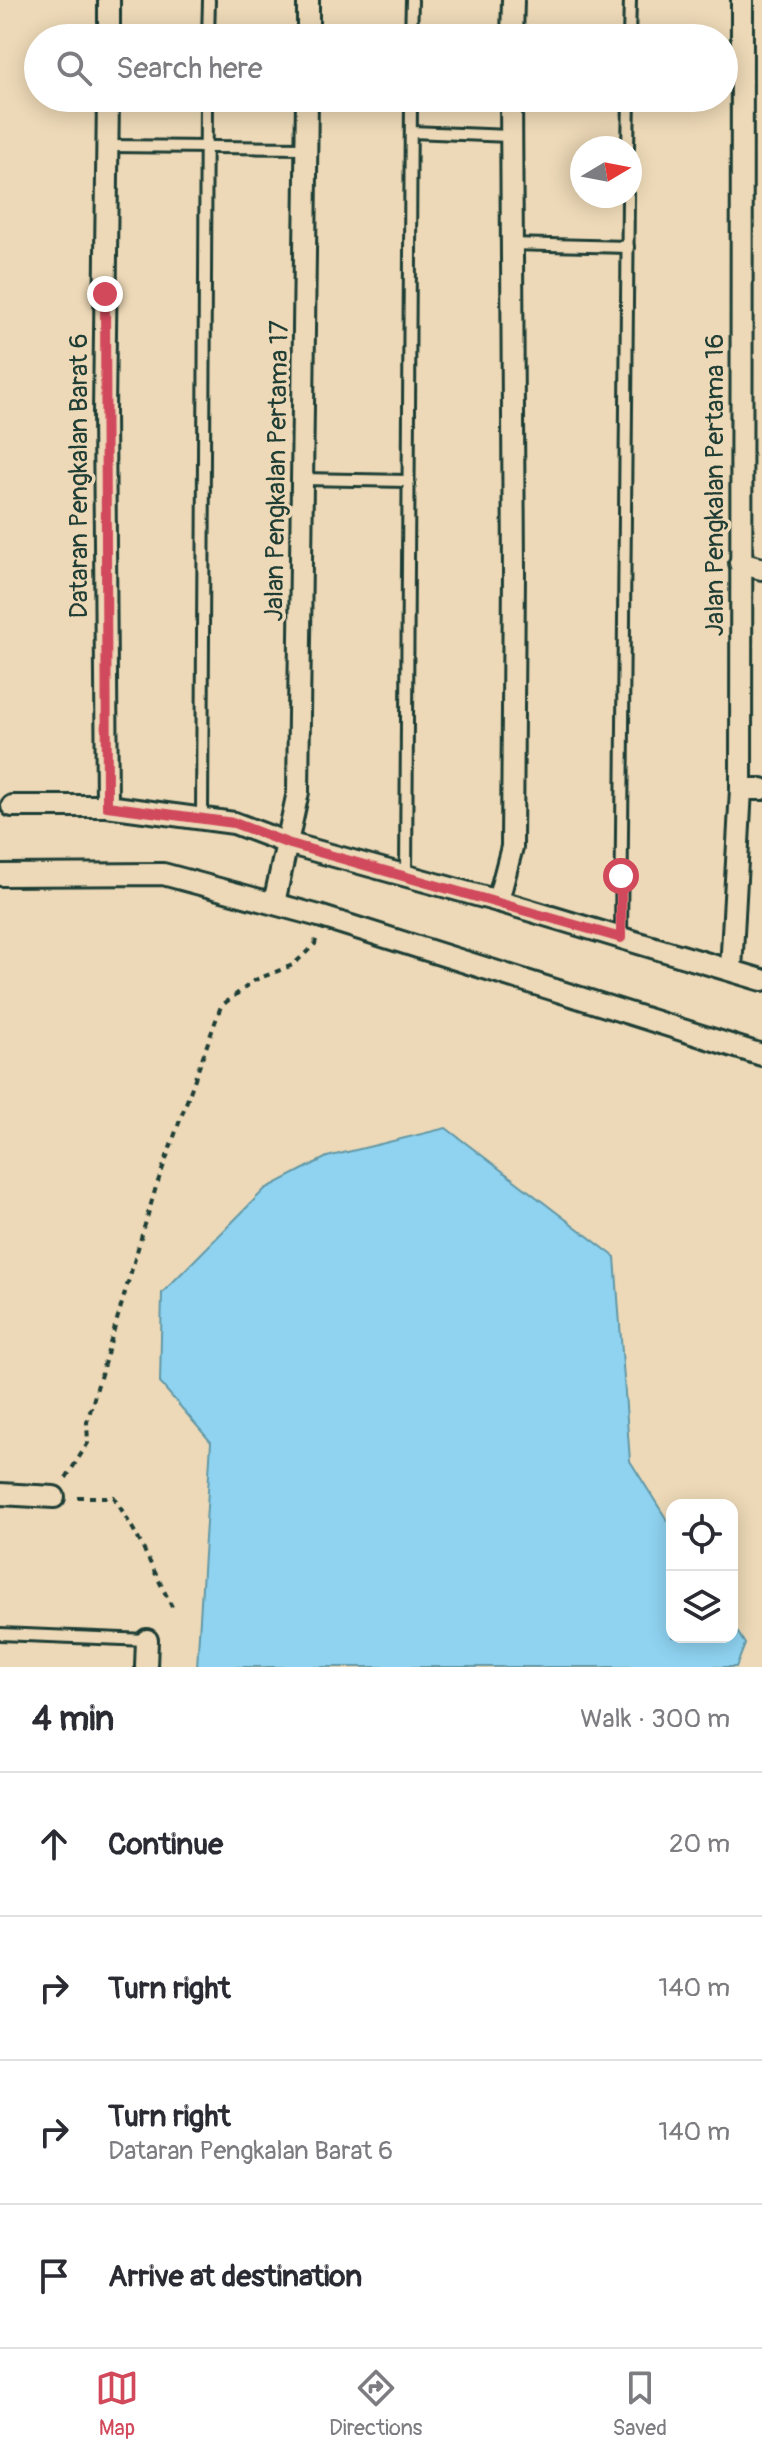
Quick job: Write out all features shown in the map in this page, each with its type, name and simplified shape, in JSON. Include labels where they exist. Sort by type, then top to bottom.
[{"type":"street","points":[[109,0],[109,24]]},
{"type":"street","points":[[308,0],[308,24]]},
{"type":"street","points":[[512,24],[513,0]]},
{"type":"street","name":"Jalan Pengkalan Pertama 16","points":[[731,970],[752,789],[740,563],[742,0]]},
{"type":"street","name":"Dataran Pengkalan Barat 6","points":[[107,806],[104,412],[108,112]]},
{"type":"street","name":"Jalan Pengkalan Pertama 17","points":[[274,903],[298,792],[307,112]]},
{"type":"street","points":[[498,901],[512,847],[514,572],[511,112]]},
{"type":"street","points":[[740,563],[762,569]]},
{"type":"street","points":[[12,806],[107,806],[234,823],[287,843],[498,901],[762,980]]},
{"type":"street","points":[[0,875],[163,874],[319,916],[762,1055]]},
{"type":"street","points":[[0,1494],[54,1497]]},
{"type":"street","points":[[146,1667],[147,1640]]},
{"type":"lane","points":[[208,24],[209,0]]},
{"type":"lane","points":[[411,24],[412,0]]},
{"type":"lane","points":[[629,24],[630,0]]},
{"type":"lane","points":[[202,817],[206,112]]},
{"type":"lane","points":[[406,876],[411,112]]},
{"type":"lane","points":[[628,136],[629,112]]},
{"type":"lane","points":[[411,132],[510,136]]},
{"type":"lane","points":[[107,146],[307,148]]},
{"type":"lane","points":[[621,938],[628,208]]},
{"type":"lane","points":[[510,244],[628,247]]},
{"type":"lane","points":[[302,479],[408,481]]},
{"type":"lane","points":[[0,1634],[147,1640]]},
{"type":"path","points":[[54,1497],[88,1443],[87,1422],[156,1187],[221,1006],[255,980],[293,965],[315,944],[319,916]]},
{"type":"path","points":[[54,1497],[114,1497],[172,1607]]},
{"type":"water","points":[[446,1128],[615,1257],[630,1461],[666,1518],[666,1643],[738,1643],[738,1633],[745,1644],[736,1667],[197,1667],[211,1442],[160,1383],[162,1293],[265,1189],[327,1157]]},
{"type":"route","points":[[105,294],[107,806],[234,823],[287,843],[621,938],[621,876]]}]
